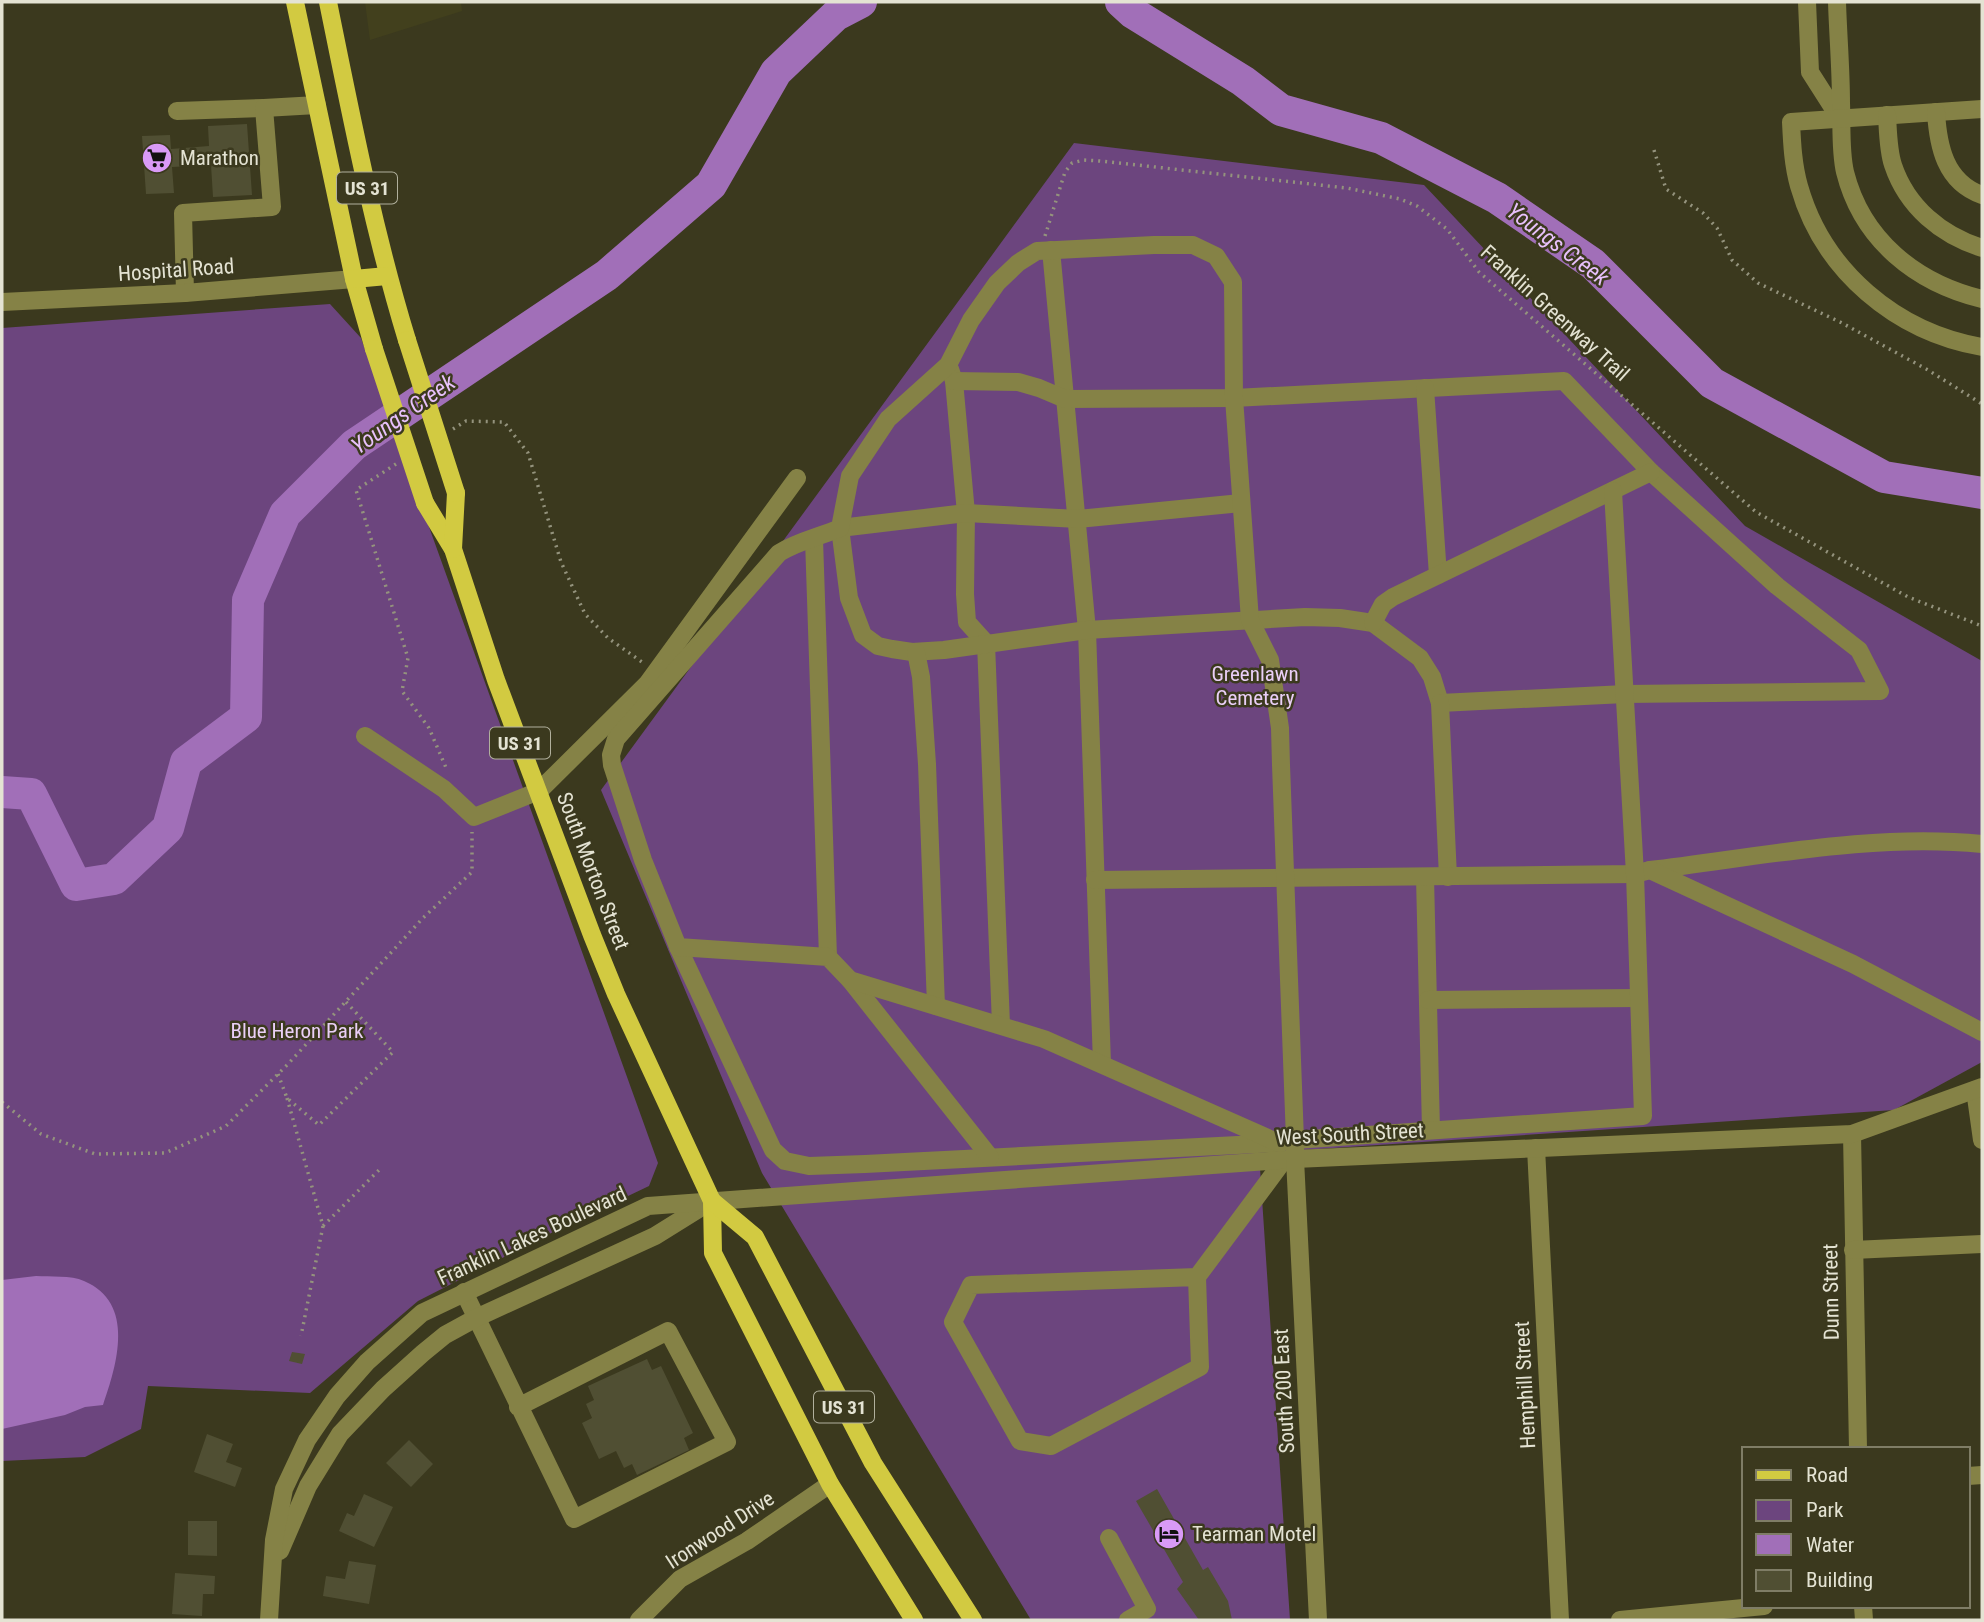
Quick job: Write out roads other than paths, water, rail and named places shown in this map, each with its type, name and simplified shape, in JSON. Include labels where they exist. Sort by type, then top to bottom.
[{"type":"main road","name":"South Morton Street","points":[[295,2],[354,279],[425,503],[453,549],[496,680],[592,935],[712,1201]]},
{"type":"main road","name":"South Morton Street","points":[[328,2],[346,101],[387,276],[456,493],[453,549]]},
{"type":"main road","points":[[354,279],[387,276]]},
{"type":"main road","name":"US 31","points":[[712,1201],[713,1252],[830,1484],[914,1620]]},
{"type":"main road","name":"US 31","points":[[712,1201],[755,1237],[873,1463],[973,1620]]},
{"type":"street","points":[[1807,2],[1810,72],[1833,103],[1840,119]]},
{"type":"street","points":[[1837,2],[1840,119],[1845,170],[1853,197],[1880,241],[1896,257],[1935,283],[1982,299]]},
{"type":"street","points":[[177,111],[317,105]]},
{"type":"street","points":[[185,293],[183,213],[272,207],[264,108]]},
{"type":"street","points":[[1982,109],[1791,122],[1798,185],[1812,222],[1836,260],[1862,289],[1886,309],[1920,328],[1958,342],[1982,347]]},
{"type":"street","points":[[1936,112],[1940,150],[1948,168],[1958,180],[1982,195]]},
{"type":"street","points":[[1887,115],[1892,164],[1913,203],[1944,231],[1982,248]]},
{"type":"street","points":[[1001,1025],[986,643],[967,622],[966,513],[951,373],[971,320],[997,283],[1018,263],[1044,250],[1193,245],[1216,256],[1233,282],[1234,398],[1250,620]]},
{"type":"street","points":[[1044,250],[1065,399],[1087,630],[1102,1064]]},
{"type":"street","name":"Hospital Road","points":[[2,302],[185,293],[354,279]]},
{"type":"street","points":[[1440,703],[1625,694],[1880,691],[1859,650],[1777,586],[1651,472],[1564,381],[1234,398],[1065,399],[1018,382],[951,373],[888,419],[850,476],[840,528],[849,598],[863,635],[878,646],[916,652],[1087,630],[1305,617],[1374,623],[1420,658],[1432,677],[1440,703],[1448,877]]},
{"type":"street","points":[[1425,388],[1438,575]]},
{"type":"street","points":[[1374,623],[1383,604],[1393,597],[1651,472]]},
{"type":"street","points":[[365,736],[444,789],[474,817],[539,791],[647,684],[797,478]]},
{"type":"street","points":[[1241,503],[1077,519],[966,513],[840,528],[814,539],[796,542],[779,553],[616,739],[612,765],[643,860],[678,947],[773,1150],[785,1161],[809,1166],[990,1157],[1288,1150],[1431,1130],[1643,1116],[1639,998],[1642,872],[1625,694],[1613,491]]},
{"type":"street","points":[[814,539],[828,957],[850,980],[990,1157]]},
{"type":"street","name":"South 200 East","points":[[1250,620],[1270,660],[1280,728],[1285,878],[1288,1150],[1318,1620]]},
{"type":"street","points":[[916,652],[921,677],[927,764],[936,1006]]},
{"type":"street","points":[[1095,880],[1448,877],[1642,872],[1879,842],[1951,841],[1982,844]]},
{"type":"street","points":[[1642,872],[1853,964],[1982,1032]]},
{"type":"street","points":[[1426,877],[1431,1130]]},
{"type":"street","points":[[678,947],[828,957]]},
{"type":"street","points":[[850,980],[1044,1039],[1288,1150]]},
{"type":"street","points":[[1428,1000],[1639,998]]},
{"type":"street","points":[[1978,1088],[1982,1140]]},
{"type":"street","name":"West South Street","points":[[712,1201],[1288,1150],[1536,1148],[1852,1134],[1978,1088]]},
{"type":"street","name":"Dunn Street","points":[[1852,1134],[1858,1447]]},
{"type":"street","name":"Hemphill Street","points":[[1536,1148],[1560,1620]]},
{"type":"street","points":[[1197,1277],[971,1285],[953,1322],[1020,1441],[1051,1446],[1200,1367],[1197,1277],[1288,1150]]},
{"type":"street","name":"Franklin Lakes Boulevard","points":[[270,1620],[274,1540],[284,1489],[307,1440],[329,1407],[367,1362],[422,1313],[648,1206],[712,1201]]},
{"type":"street","name":"Franklin Lakes Boulevard","points":[[272,1574],[284,1539],[308,1486],[340,1434],[383,1389],[423,1353],[445,1335],[476,1318],[655,1236],[712,1201]]},
{"type":"street","points":[[1853,1250],[1982,1244]]},
{"type":"street","points":[[560,1248],[571,1274]]},
{"type":"street","points":[[464,1292],[518,1407],[574,1520],[727,1442],[668,1331],[518,1407]]},
{"type":"street","name":"Ironwood Drive","points":[[639,1620],[680,1579],[747,1541],[830,1484]]},
{"type":"street","points":[[1109,1538],[1150,1615],[1128,1620]]},
{"type":"street","points":[[1620,1620],[1743,1608]]},
{"type":"water","points":[[36,1276],[79,1279],[100,1291],[111,1304],[117,1319],[118,1336],[113,1372],[103,1405],[85,1407],[65,1415],[2,1429],[2,1280]]},
{"type":"waterway","name":"Youngs Creek","points":[[2,792],[31,794],[76,885],[114,879],[168,828],[186,762],[246,717],[248,600],[285,514],[354,445],[607,275],[711,185],[776,72],[836,15],[861,2]]},
{"type":"waterway","name":"Youngs Creek","points":[[1121,2],[1133,13],[1243,81],[1281,110],[1381,138],[1497,198],[1593,264],[1712,383],[1884,477],[1982,493]]},
{"type":"place","name":"Marathon","points":[[157,158]]},
{"type":"place","name":"Tearman Motel","points":[[1169,1534]]},
{"type":"park label","name":"Greenlawn Cemetery","points":[[1255,686]]},
{"type":"park label","name":"Blue Heron Park","points":[[297,1031]]}]
